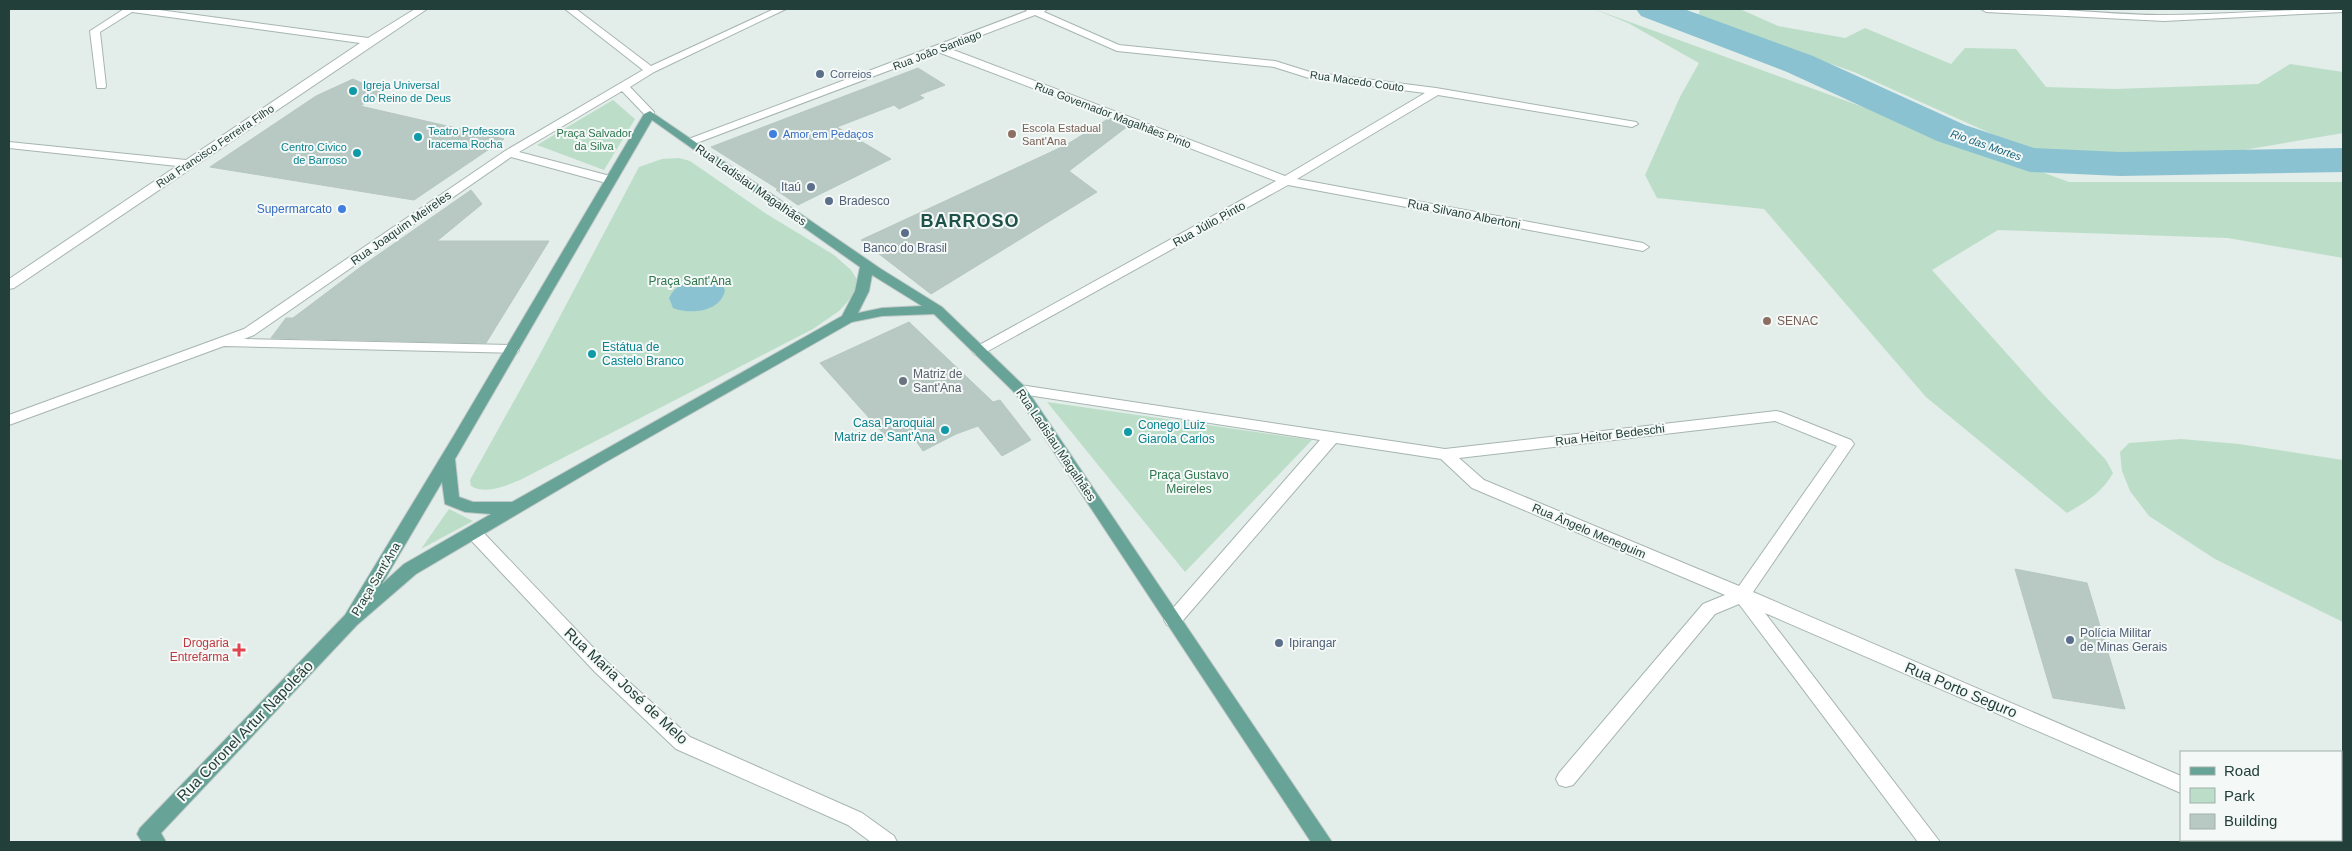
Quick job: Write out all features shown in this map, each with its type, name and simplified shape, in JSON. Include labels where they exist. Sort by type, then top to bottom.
[{"type":"main road","name":"Rua Ladislau Magalhães","points":[[650,114],[867,266],[937,310],[1020,390],[1322,842]]},
{"type":"main road","name":"Praça Sant'Ana","points":[[351,620],[448,460],[650,114]]},
{"type":"main road","points":[[848,319],[862,290],[867,266]]},
{"type":"main road","name":"Praça Sant'Ana","points":[[351,620],[410,569],[848,319],[882,312],[937,310]]},
{"type":"main road","points":[[448,460],[451,500],[470,508],[514,508]]},
{"type":"main road","name":"Rua Coronel Artur Napoleão","points":[[147,840],[351,620]]},
{"type":"street","points":[[101,86],[95,31],[131,9],[370,41]]},
{"type":"street","name":"Rua Francisco Ferreira Filho","points":[[9,285],[370,41],[422,9]]},
{"type":"street","points":[[570,9],[650,70]]},
{"type":"street","name":"Rua Joaquim Meireles","points":[[9,420],[250,332],[509,153],[650,70],[782,9]]},
{"type":"street","points":[[1986,9],[2164,18],[2220,16],[2273,11],[2343,10]]},
{"type":"street","points":[[2207,9],[2220,16]]},
{"type":"street","name":"Rua João Santiago","points":[[690,142],[940,49],[1036,10]]},
{"type":"street","name":"Rua Macedo Couto","points":[[1036,10],[1117,48],[1275,64],[1309,75],[1436,91],[1632,124]]},
{"type":"street","name":"Rua Governador Magalhães Pinto","points":[[940,49],[1286,181]]},
{"type":"street","name":"Rua Ladislau Magalhães","points":[[623,86],[650,114]]},
{"type":"street","name":"Rua Júlio Pinto","points":[[979,351],[1286,181],[1436,91]]},
{"type":"street","points":[[9,145],[189,164]]},
{"type":"street","points":[[509,153],[610,180]]},
{"type":"street","name":"Rua Silvano Albertoni","points":[[1286,181],[1643,248]]},
{"type":"street","points":[[219,343],[512,350]]},
{"type":"street","name":"Rua Heitor Bedeschi","points":[[1020,390],[1445,454],[1776,416],[1846,444],[1742,595]]},
{"type":"street","points":[[1173,620],[1332,437]]},
{"type":"street","name":"Rua Ângelo Meneguim","points":[[1445,454],[1478,484],[1742,595]]},
{"type":"street","name":"Rua Maria José de Melo","points":[[473,532],[602,668],[683,743],[855,819],[887,842]]},
{"type":"street","points":[[1566,779],[1709,609],[1742,595],[1930,842]]},
{"type":"street","name":"Rua Porto Seguro","points":[[1742,595],[2180,785]]},
{"type":"green space","points":[[1594,9],[2069,182],[2343,182],[2343,258],[2228,238],[1998,230],[1932,270],[2042,393],[2106,460],[2113,473],[2109,480],[2093,496],[2067,513],[1926,397],[1764,209],[1657,198],[1645,175],[1680,97],[1699,63],[1628,23]]},
{"type":"green space","points":[[1700,9],[1740,9],[1778,26],[1845,38],[1865,28],[1951,64],[1965,48],[2016,49],[2046,87],[2115,89],[2258,84],[2290,64],[2343,72],[2343,133],[2232,152],[2032,152],[1854,72],[1698,17]]},
{"type":"green space","name":"Praça Salvador da Silva","points":[[613,100],[635,119],[604,170],[537,145]]},
{"type":"green space","name":"Praça Sant'Ana","points":[[679,158],[690,161],[765,213],[834,255],[851,270],[858,281],[856,292],[839,311],[813,329],[520,480],[489,490],[477,489],[471,486],[470,480],[539,356],[639,167],[662,159]]},
{"type":"green space","name":"Praça Gustavo Meireles","points":[[1047,402],[1312,440],[1185,572]]},
{"type":"green space","points":[[2181,439],[2239,444],[2343,460],[2343,622],[2215,559],[2149,516],[2130,491],[2122,471],[2120,452],[2129,443]]},
{"type":"green space","points":[[449,509],[473,521],[421,549]]},
{"type":"water","points":[[700,279],[715,280],[723,286],[725,290],[718,303],[704,310],[696,311],[673,308],[669,298],[675,290],[686,282]]},
{"type":"building","points":[[918,68],[945,85],[919,95],[924,98],[899,109],[894,105],[837,127],[891,159],[798,205],[776,190],[778,189],[711,147]]},
{"type":"building","name":"Centro Civico de Barroso","points":[[353,79],[384,93],[360,106],[504,139],[414,200],[210,167],[316,96]]},
{"type":"building","points":[[1108,119],[1128,126],[1069,171],[1097,192],[931,294],[861,240],[1066,145]]},
{"type":"building","points":[[471,190],[482,204],[437,241],[549,241],[486,343],[271,338],[286,318],[293,318],[362,266]]},
{"type":"building","name":"Matriz de Sant'Ana","points":[[909,322],[993,402],[1000,400],[1031,440],[1002,456],[978,426],[956,434],[923,451],[910,432],[888,439],[820,363]]},
{"type":"building","name":"Polícia Militar de Minas Gerais","points":[[2015,569],[2087,583],[2125,709],[2053,698]]},
{"type":"waterway","name":"Rio das Mortes","points":[[1653,9],[1800,64],[1951,133],[2030,160],[2120,164],[2343,160]]},
{"type":"place","name":"Correios","points":[[820,74]]},
{"type":"place","name":"Igreja Universal do Reino de Deus","points":[[353,91]]},
{"type":"place","name":"Amor em Pedaços","points":[[773,134]]},
{"type":"place","name":"Escola Estadual Sant'Ana","points":[[1012,134]]},
{"type":"place","name":"Teatro Professora Iracema Rocha","points":[[418,137]]},
{"type":"place","name":"Centro Civico de Barroso","points":[[357,153]]},
{"type":"place","name":"Itaú","points":[[811,187]]},
{"type":"place","name":"Bradesco","points":[[829,201]]},
{"type":"place","name":"Supermarcato","points":[[342,209]]},
{"type":"place","name":"Banco do Brasil","points":[[905,233]]},
{"type":"place","name":"SENAC","points":[[1767,321]]},
{"type":"place","name":"Estátua de Castelo Branco","points":[[592,354]]},
{"type":"place","name":"Matriz de Sant'Ana","points":[[903,381]]},
{"type":"place","name":"Casa Paroquial Matriz de Sant'Ana","points":[[945,430]]},
{"type":"place","name":"Conego Luiz Giarola Carlos","points":[[1128,432]]},
{"type":"place","name":"Polícia Militar de Minas Gerais","points":[[2070,640]]},
{"type":"place","name":"Ipirangar","points":[[1279,643]]},
{"type":"place","name":"Drogaria Entrefarma","points":[[239,650]]},
{"type":"district","name":"BARROSO","points":[[970,221]]}]
